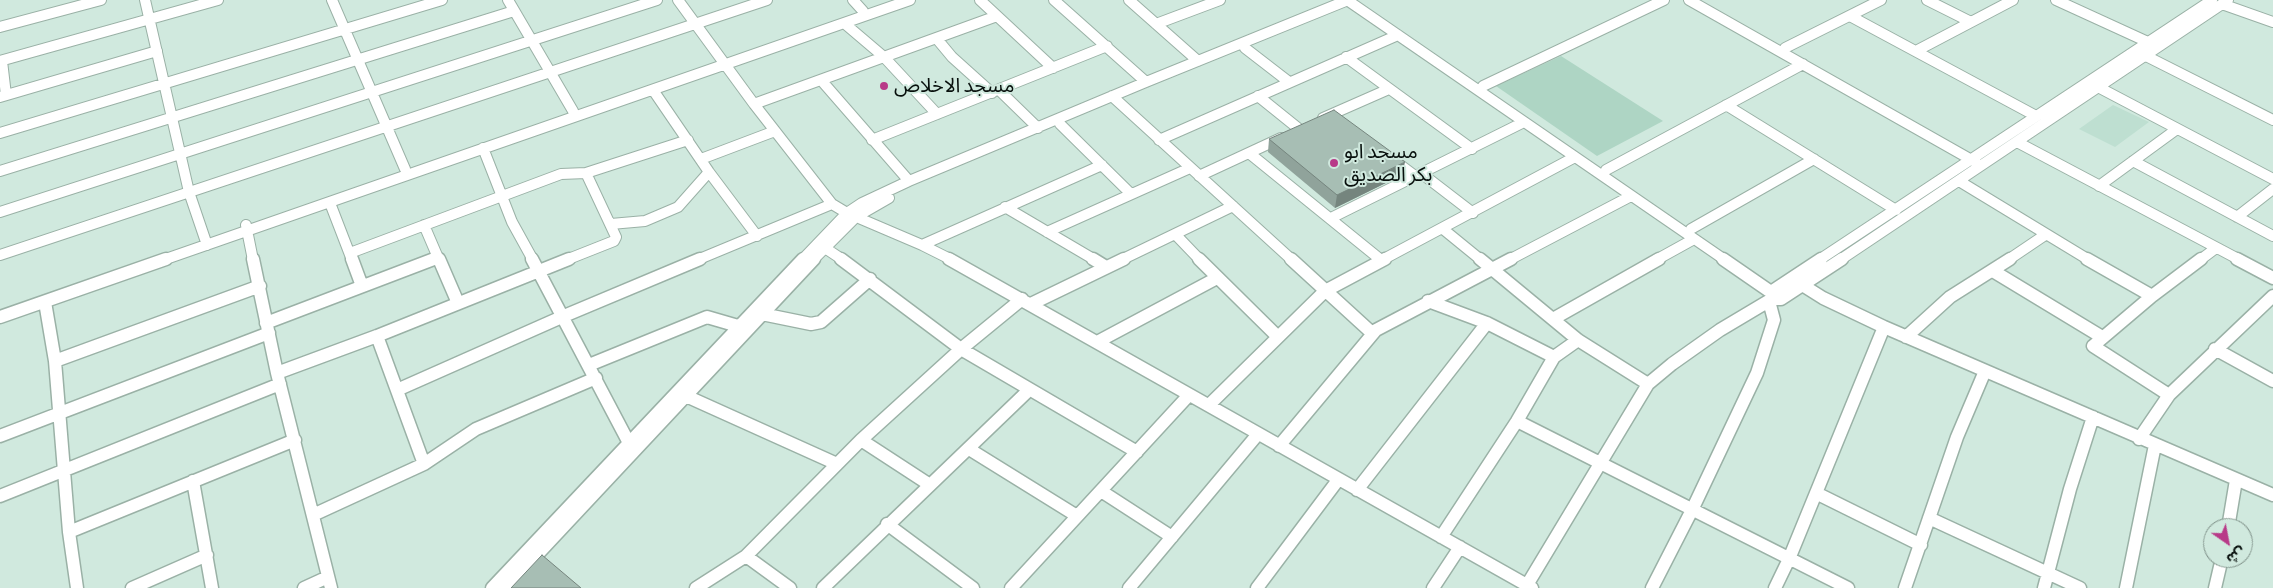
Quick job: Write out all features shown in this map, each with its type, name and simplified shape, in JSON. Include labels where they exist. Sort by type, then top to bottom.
[{"type":"street","points":[[0,27],[101,0]]},
{"type":"street","points":[[145,0],[189,192],[206,242]]},
{"type":"street","points":[[157,51],[3,96],[1,61],[218,0]]},
{"type":"street","points":[[333,0],[405,169]]},
{"type":"street","points":[[0,133],[442,0]]},
{"type":"street","points":[[508,0],[573,111]]},
{"type":"street","points":[[0,212],[657,0]]},
{"type":"street","points":[[678,0],[754,104],[832,204],[852,215],[922,245],[1099,342],[1338,480],[1530,587],[1648,384],[1684,354],[1959,181],[1980,161],[2036,116],[2150,43],[2212,0]]},
{"type":"street","points":[[0,255],[767,0]]},
{"type":"street","points":[[853,0],[863,11]]},
{"type":"street","points":[[246,228],[330,203],[653,90],[723,62],[894,0]]},
{"type":"street","points":[[0,310],[206,242],[405,169],[573,111],[910,0]]},
{"type":"street","points":[[980,0],[1053,68]]},
{"type":"street","points":[[1054,0],[1146,82]]},
{"type":"street","points":[[1129,0],[1198,61]]},
{"type":"street","points":[[1156,24],[1220,0]]},
{"type":"street","points":[[1483,86],[1664,0]]},
{"type":"street","points":[[1785,48],[1882,0]]},
{"type":"street","points":[[1927,0],[1970,22]]},
{"type":"street","points":[[1916,51],[2013,0]]},
{"type":"street","points":[[2056,0],[2150,43]]},
{"type":"street","points":[[1352,1],[1483,86],[1606,170],[1776,295]]},
{"type":"street","points":[[1352,1],[1398,35],[1631,196],[1693,234]]},
{"type":"street","points":[[492,588],[738,326],[862,203],[909,181],[1038,128],[1245,48],[1352,1]]},
{"type":"street","points":[[852,215],[923,182],[1060,124],[1146,82],[1352,1]]},
{"type":"street","points":[[1699,1],[1785,48],[1980,161]]},
{"type":"street","points":[[1699,1],[1803,64],[1980,161]]},
{"type":"street","points":[[1796,282],[1896,210],[1980,161],[2018,142],[2225,2],[2273,22]]},
{"type":"street","points":[[0,171],[514,11]]},
{"type":"street","points":[[754,104],[997,16]]},
{"type":"street","points":[[1850,16],[2036,116]]},
{"type":"street","points":[[844,23],[884,57],[937,114]]},
{"type":"street","points":[[1159,140],[1398,35]]},
{"type":"street","points":[[937,38],[952,57],[1038,128]]},
{"type":"street","points":[[872,140],[1107,46]]},
{"type":"street","points":[[1245,48],[1289,82]]},
{"type":"street","points":[[2146,56],[2273,120]]},
{"type":"street","points":[[1346,57],[1472,149]]},
{"type":"street","points":[[1606,170],[1803,64]]},
{"type":"street","points":[[821,80],[909,181]]},
{"type":"street","points":[[2098,87],[2273,179]]},
{"type":"street","points":[[1199,176],[1307,125],[1335,116],[1388,88]]},
{"type":"street","points":[[653,90],[709,172],[758,236]]},
{"type":"street","points":[[1258,96],[1307,125]]},
{"type":"street","points":[[1114,98],[1372,333]]},
{"type":"street","points":[[1726,105],[1896,210]]},
{"type":"street","points":[[1331,218],[1524,122]]},
{"type":"street","points":[[1060,124],[1130,193]]},
{"type":"street","points":[[2099,186],[2177,129]]},
{"type":"street","points":[[701,159],[775,131]]},
{"type":"street","points":[[350,253],[561,174],[586,173],[688,140]]},
{"type":"street","points":[[2018,142],[2273,278]]},
{"type":"street","points":[[483,148],[512,222],[564,316],[629,443]]},
{"type":"street","points":[[1380,150],[1473,213]]},
{"type":"street","points":[[1249,153],[1381,260]]},
{"type":"street","points":[[1209,405],[1277,336],[1325,291],[1575,157]]},
{"type":"street","points":[[1553,319],[1814,160]]},
{"type":"street","points":[[2133,161],[2273,236]]},
{"type":"street","points":[[922,245],[1102,165]]},
{"type":"street","points":[[1047,232],[1130,193],[1190,168]]},
{"type":"street","points":[[611,224],[645,221],[678,208],[709,172]]},
{"type":"street","points":[[0,496],[377,336],[614,241],[616,237],[611,224],[586,173]]},
{"type":"street","points":[[1959,181],[2046,235],[2152,296]]},
{"type":"street","points":[[2237,216],[2273,189]]},
{"type":"street","points":[[1279,446],[1372,333],[1490,268],[1631,196]]},
{"type":"street","points":[[330,203],[362,286]]},
{"type":"street","points":[[397,390],[564,316],[832,204]]},
{"type":"street","points":[[696,588],[746,556],[861,440],[961,349],[1026,302],[1106,267],[1232,206]]},
{"type":"street","points":[[1005,207],[1106,267]]},
{"type":"street","points":[[424,225],[458,303]]},
{"type":"street","points":[[246,228],[260,286],[267,328],[330,582],[304,588]]},
{"type":"street","points":[[1443,229],[1578,340],[1648,384]]},
{"type":"street","points":[[1175,234],[1277,336]]},
{"type":"street","points":[[1906,337],[1950,297],[2046,235]]},
{"type":"street","points":[[0,318],[206,242]]},
{"type":"street","points":[[821,245],[870,279],[961,349],[1137,452]]},
{"type":"street","points":[[506,588],[762,314],[821,245]]},
{"type":"street","points":[[2169,395],[2092,348],[2102,336],[2216,248]]},
{"type":"street","points":[[0,436],[59,414],[267,328],[362,286],[437,258]]},
{"type":"street","points":[[1993,271],[2102,336]]},
{"type":"street","points":[[1099,342],[1217,278]]},
{"type":"street","points":[[762,314],[812,324],[821,322],[870,279]]},
{"type":"street","points":[[1796,282],[1839,307],[1906,337],[2093,417],[2139,439],[2273,495]]},
{"type":"street","points":[[55,361],[260,286]]},
{"type":"street","points":[[1652,588],[1693,508],[1757,372],[1774,320],[1776,295]]},
{"type":"street","points":[[2139,439],[2169,395],[2215,349],[2273,296]]},
{"type":"street","points":[[1428,301],[1487,323],[1554,357]]},
{"type":"street","points":[[46,302],[55,361],[69,532],[78,588]]},
{"type":"street","points":[[589,365],[706,317],[738,326]]},
{"type":"street","points":[[1357,490],[1487,323]]},
{"type":"street","points":[[1774,588],[1789,559],[1884,327]]},
{"type":"street","points":[[377,336],[424,464]]},
{"type":"street","points":[[1441,537],[1517,421],[1554,357],[1578,340]]},
{"type":"street","points":[[2215,349],[2273,382]]},
{"type":"street","points":[[1905,588],[1957,437],[1986,371]]},
{"type":"street","points":[[313,515],[424,464],[476,429],[596,378]]},
{"type":"street","points":[[823,588],[887,524],[969,449],[1029,390]]},
{"type":"street","points":[[1011,588],[1190,395]]},
{"type":"street","points":[[686,396],[838,464]]},
{"type":"street","points":[[2044,588],[2070,489],[2093,417]]},
{"type":"street","points":[[1517,421],[1693,508],[1848,588]]},
{"type":"street","points":[[1129,588],[1258,434]]},
{"type":"street","points":[[69,532],[295,440]]},
{"type":"street","points":[[861,440],[930,485]]},
{"type":"street","points":[[2126,588],[2156,445]]},
{"type":"street","points":[[969,449],[1077,516]]},
{"type":"street","points":[[1257,588],[1338,480]]},
{"type":"street","points":[[2230,518],[2236,480]]},
{"type":"street","points":[[193,482],[212,588]]},
{"type":"street","points":[[1101,491],[1172,538]]},
{"type":"street","points":[[1816,493],[1921,545]]},
{"type":"street","points":[[1930,518],[2080,588]]},
{"type":"street","points":[[887,524],[973,588]]},
{"type":"street","points":[[1433,588],[1460,547]]},
{"type":"street","points":[[132,588],[207,555]]},
{"type":"street","points":[[746,556],[790,588]]},
{"type":"street","points":[[2215,588],[2220,568]]},
{"type":"shaded area","points":[[1561,56],[1663,121],[1597,156],[1496,86]]},
{"type":"shaded area","points":[[2113,105],[2149,122],[2115,147],[2079,129]]},
{"type":"building","name":"مسجد ابو بكر الصديق","points":[[1334,110],[1405,162],[1337,195],[1269,139]]},
{"type":"building","points":[[542,555],[581,588],[511,588]]},
{"type":"place","name":"مسجد الاخلاص","points":[[884,86]]},
{"type":"place","name":"مسجد ابو بكر الصديق","points":[[1334,163]]}]
